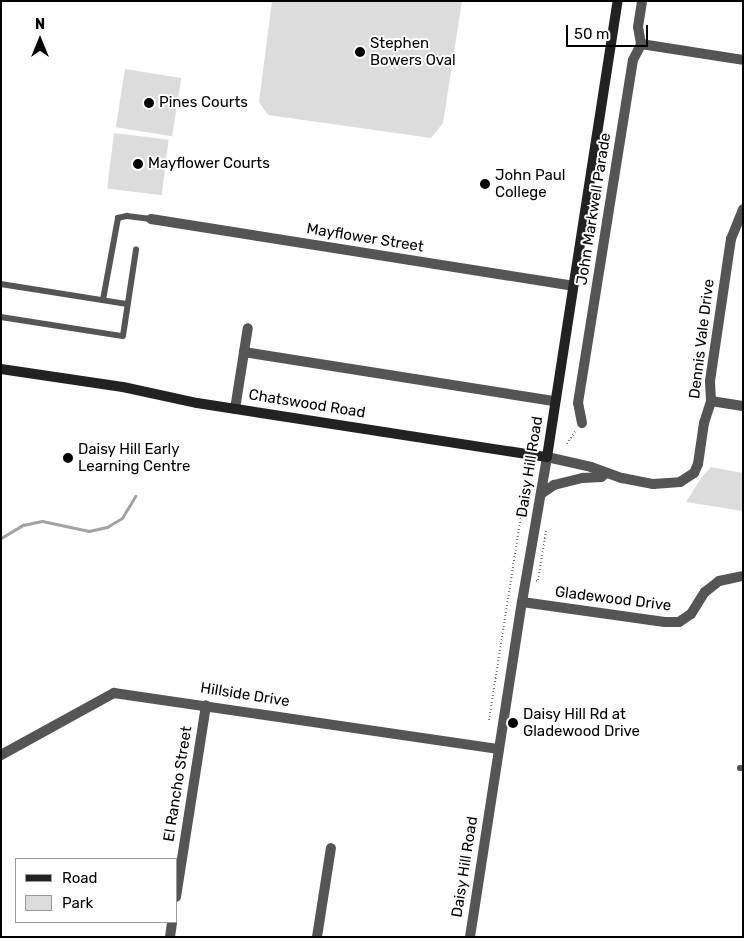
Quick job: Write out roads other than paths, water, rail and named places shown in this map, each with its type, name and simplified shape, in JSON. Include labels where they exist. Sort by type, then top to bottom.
[{"type":"main road","name":"Daisy Hill Road","points":[[547,457],[618,1]]},
{"type":"main road","name":"Chatswood Road","points":[[1,368],[123,387],[235,409],[547,457]]},
{"type":"street","name":"John Markwell Parade","points":[[582,423],[578,403],[632,60],[641,44],[638,27],[642,1]]},
{"type":"street","points":[[641,44],[743,60]]},
{"type":"street","name":"Dennis Vale Drive","points":[[694,473],[698,464],[704,423],[711,401],[710,381],[730,239],[743,209]]},
{"type":"street","name":"Mayflower Street","points":[[151,219],[573,286]]},
{"type":"street","points":[[235,409],[248,328]]},
{"type":"street","points":[[244,352],[555,401]]},
{"type":"street","points":[[711,401],[743,406]]},
{"type":"street","name":"Chatswood Road","points":[[547,457],[591,466],[606,473],[653,484],[680,482],[694,473]]},
{"type":"street","name":"Daisy Hill Road","points":[[470,937],[498,749],[547,457]]},
{"type":"street","name":"Chatswood Road","points":[[541,494],[554,485],[583,478],[601,477],[606,473]]},
{"type":"street","name":"Gladewood Drive","points":[[522,602],[665,622],[678,622],[691,614],[705,592],[719,581],[743,576]]},
{"type":"street","name":"Hillside Drive","points":[[1,755],[114,693],[498,749]]},
{"type":"street","name":"El Rancho Street","points":[[178,884],[206,705]]},
{"type":"street","points":[[317,937],[331,848]]},
{"type":"street","points":[[170,937],[172,923]]},
{"type":"lane","points":[[103,300],[118,218],[127,216],[151,219]]},
{"type":"lane","points":[[1,317],[122,336],[136,250]]},
{"type":"lane","points":[[1,284],[127,304]]},
{"type":"waterway","points":[[1,538],[23,525],[42,521],[89,531],[107,527],[122,518],[135,496]]},
{"type":"place","name":"Stephen Bowers Oval","points":[[360,52]]},
{"type":"place","name":"Pines Courts","points":[[149,103]]},
{"type":"place","name":"Mayflower Courts","points":[[138,164]]},
{"type":"place","name":"John Paul College","points":[[485,184]]},
{"type":"place","name":"Daisy Hill Early Learning Centre","points":[[68,458]]},
{"type":"place","name":"Daisy Hill Rd at Gladewood Drive","points":[[513,723]]}]
